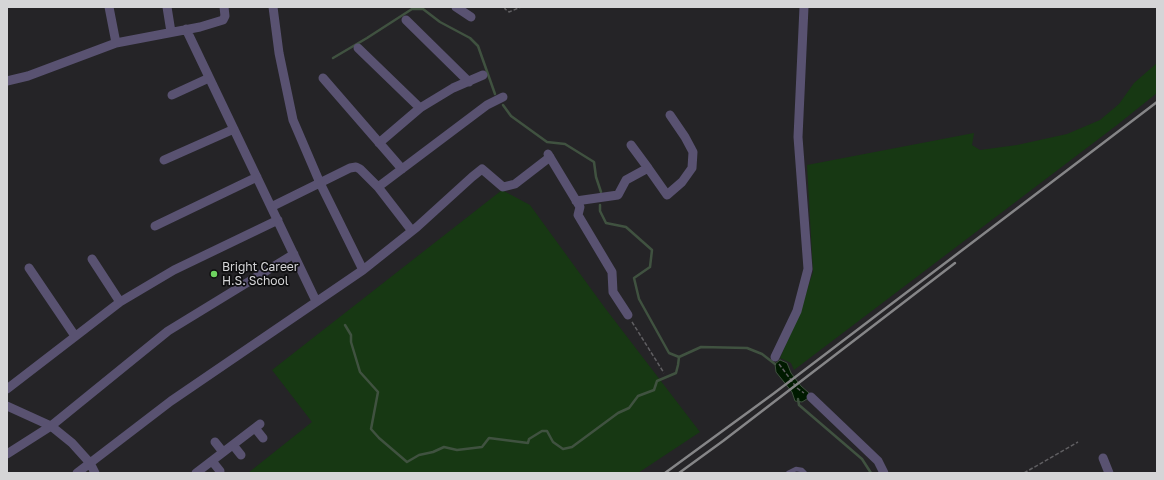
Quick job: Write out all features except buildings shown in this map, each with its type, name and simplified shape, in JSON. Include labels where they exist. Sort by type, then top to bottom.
[{"type":"street","points":[[109,7],[116,43]]},
{"type":"street","points":[[167,7],[171,32]]},
{"type":"street","points":[[7,81],[28,76],[116,43],[223,20],[225,19],[224,7]]},
{"type":"street","points":[[273,7],[279,53],[293,120],[320,183],[363,270]]},
{"type":"street","points":[[456,7],[471,17]]},
{"type":"street","points":[[775,357],[797,311],[808,269],[798,137],[804,7]]},
{"type":"street","points":[[406,20],[469,82]]},
{"type":"street","points":[[186,29],[316,301]]},
{"type":"street","points":[[358,48],[420,108]]},
{"type":"street","points":[[379,143],[420,108],[454,88],[483,76]]},
{"type":"street","points":[[172,95],[209,78]]},
{"type":"street","points":[[323,78],[402,169]]},
{"type":"street","points":[[378,187],[487,105],[503,96]]},
{"type":"street","points":[[631,145],[667,195],[682,182],[692,168],[693,152],[685,136],[670,115]]},
{"type":"street","points":[[164,160],[234,129]]},
{"type":"street","points":[[76,473],[90,464],[171,401],[363,270],[412,231],[482,169],[503,186],[515,184],[549,155],[580,207],[578,215],[612,272],[613,292],[628,315]]},
{"type":"street","points":[[271,207],[350,168],[356,167],[360,169],[378,187],[412,231]]},
{"type":"street","points":[[576,201],[618,195],[626,180],[648,168]]},
{"type":"street","points":[[155,226],[257,177]]},
{"type":"street","points":[[7,389],[120,302],[174,270],[278,220]]},
{"type":"street","points":[[7,454],[51,426],[168,331],[294,254]]},
{"type":"street","points":[[92,259],[120,302]]},
{"type":"street","points":[[29,268],[75,336]]},
{"type":"street","points":[[811,397],[878,461],[884,473]]},
{"type":"street","points":[[7,406],[51,426],[72,443],[90,464],[95,473]]},
{"type":"street","points":[[196,473],[258,426],[263,438]]},
{"type":"street","points":[[215,442],[223,452]]},
{"type":"street","points":[[233,445],[241,455]]},
{"type":"street","points":[[1103,458],[1109,473]]},
{"type":"street","points":[[212,461],[220,471]]},
{"type":"lane","points":[[788,473],[796,469],[802,470],[805,473]]},
{"type":"path","points":[[505,7],[505,9],[509,12],[520,7]]},
{"type":"path","points":[[628,315],[664,373]]},
{"type":"path","points":[[775,357],[784,372],[797,388],[811,397]]},
{"type":"path","points":[[1024,473],[1078,442]]},
{"type":"green space","points":[[1157,63],[1157,93],[1117,125],[794,370],[791,363],[780,358],[799,314],[813,272],[807,165],[974,133],[972,145],[980,150],[1017,145],[1067,134],[1100,120],[1119,104],[1134,83]]},
{"type":"green space","points":[[502,190],[530,205],[605,308],[700,432],[638,473],[248,473],[312,422],[272,370]]},
{"type":"shaded area","points":[[780,360],[787,363],[791,373],[801,386],[809,393],[810,397],[802,402],[795,401],[792,392],[776,372],[775,364]]},
{"type":"waterway","points":[[333,58],[412,9],[423,9],[440,22],[470,38],[478,46],[495,94]]},
{"type":"waterway","points":[[503,105],[511,116],[547,142],[565,144],[594,162],[596,177],[601,192]]},
{"type":"waterway","points":[[600,205],[600,211],[606,223],[626,227],[652,250],[650,267],[634,278],[639,299],[669,353],[679,357],[701,347],[747,348],[762,354],[775,364]]},
{"type":"waterway","points":[[345,325],[351,335],[351,342],[360,372],[378,392],[371,429],[379,438],[407,462],[419,455],[433,452],[444,447],[457,450],[482,447],[489,438],[528,443],[529,439],[542,431],[547,431],[553,442],[563,449],[572,447],[618,413],[629,408],[638,396],[654,390],[657,381],[676,373],[679,357]]},
{"type":"waterway","points":[[798,399],[799,405],[862,459],[871,473]]},
{"type":"railway","points":[[665,473],[773,394],[1157,102]]},
{"type":"railway","points":[[679,473],[955,263]]},
{"type":"place","name":"Bright Career H.S. School","points":[[214,274]]}]
